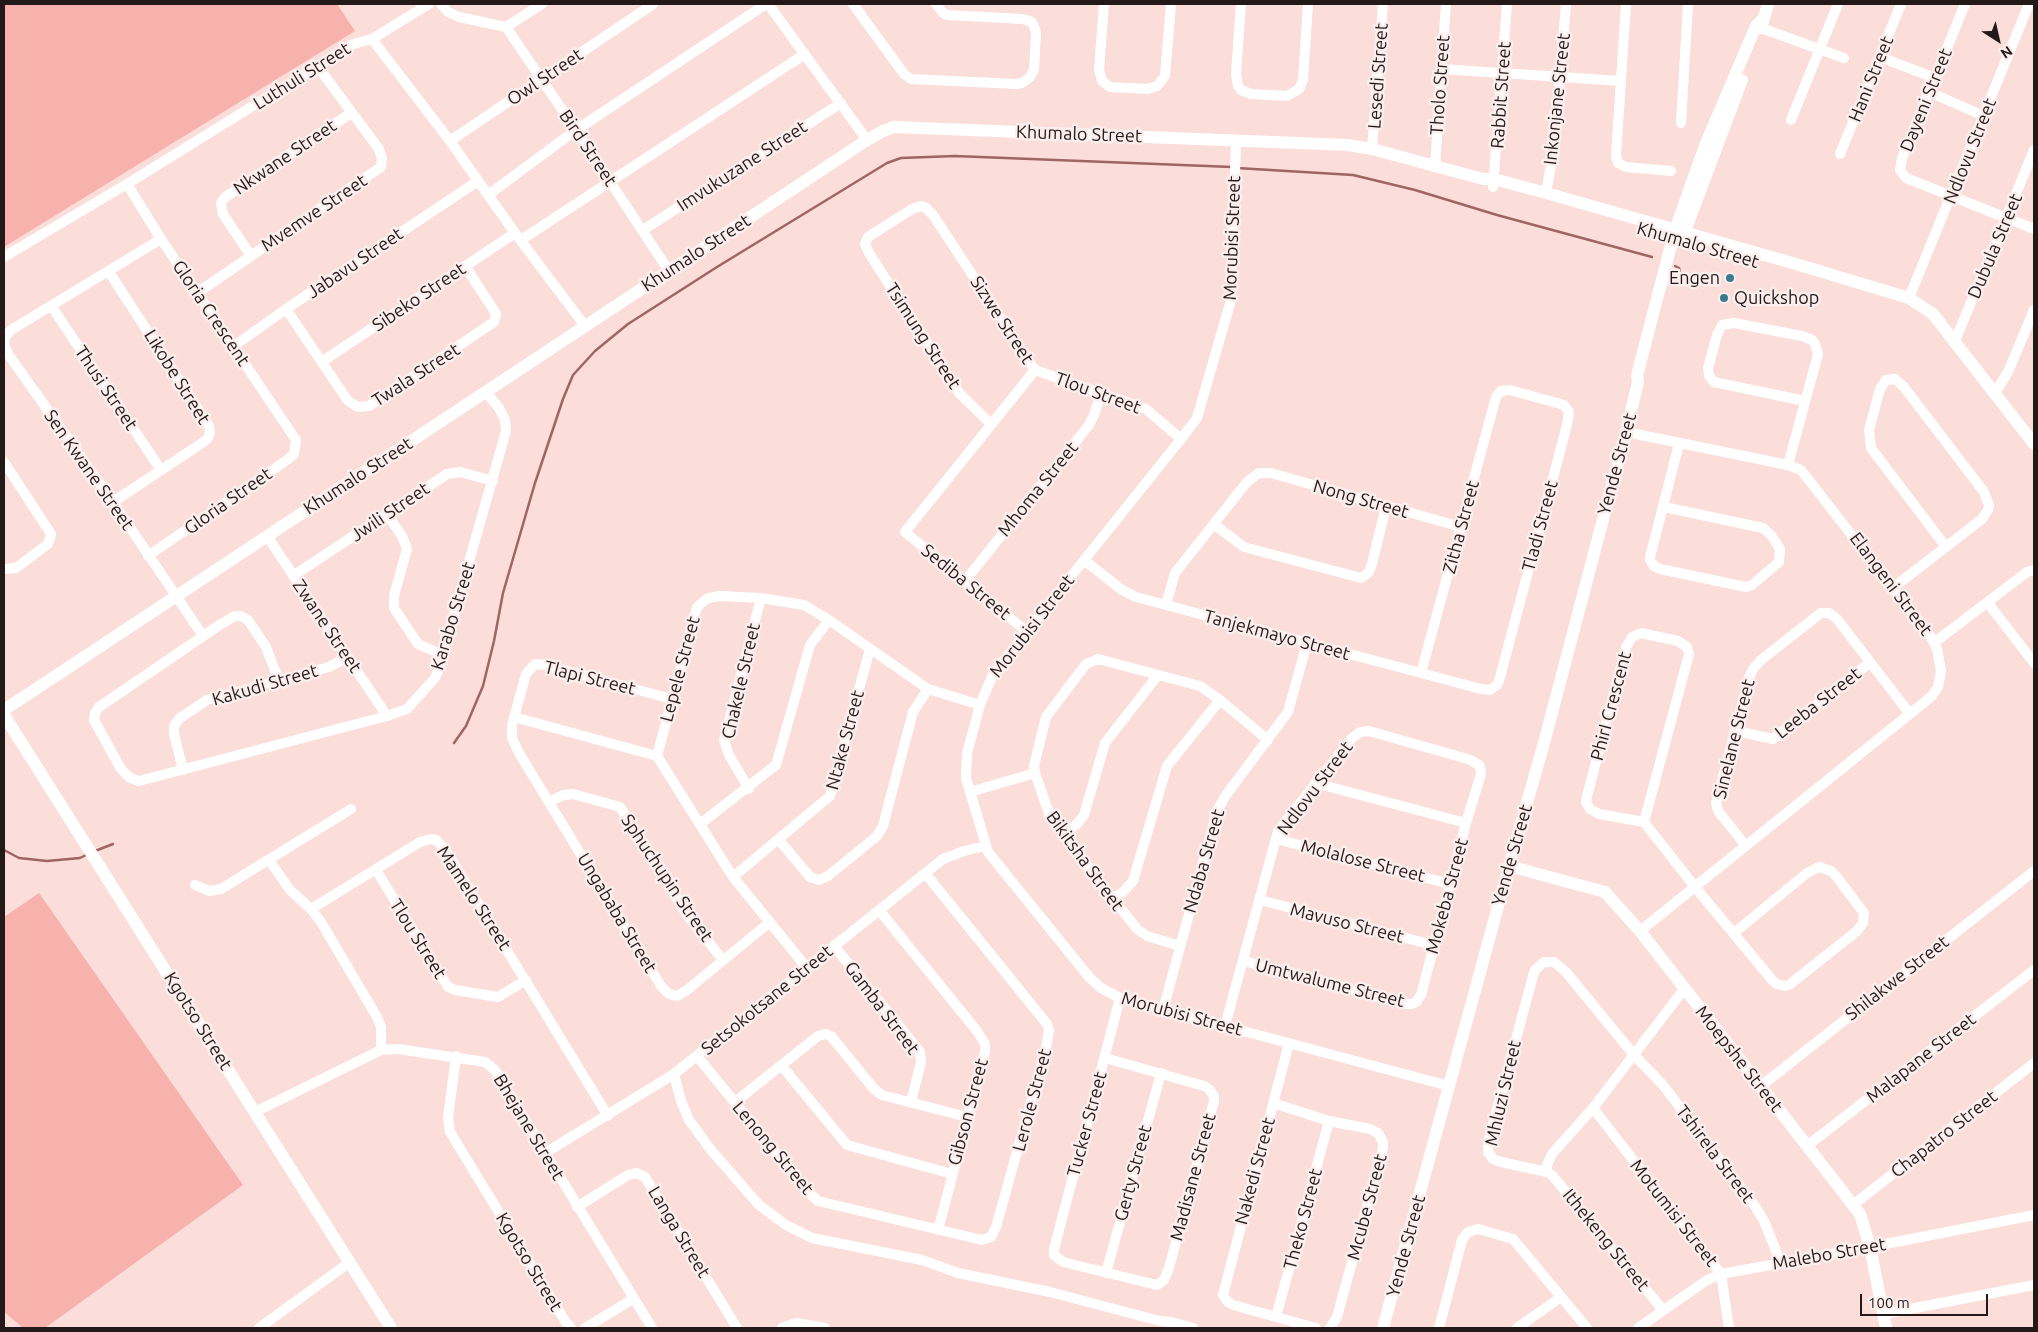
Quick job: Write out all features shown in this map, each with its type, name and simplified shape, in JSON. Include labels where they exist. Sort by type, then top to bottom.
[{"type":"street","points":[[372,39],[429,4]]},
{"type":"street","points":[[441,4],[448,12],[459,17],[506,27],[542,4]]},
{"type":"street","name":"Owl Street","points":[[450,140],[653,4]]},
{"type":"street","points":[[488,195],[576,130],[767,4],[867,140]]},
{"type":"street","points":[[853,4],[904,74],[911,79],[1016,84],[1030,78],[1034,70],[1036,32],[1032,22],[1023,18],[948,15],[943,13],[936,4]]},
{"type":"street","points":[[1104,4],[1099,70],[1102,81],[1110,87],[1148,89],[1161,84],[1165,76],[1171,4]]},
{"type":"street","points":[[1241,4],[1236,74],[1238,86],[1241,90],[1251,94],[1287,96],[1300,89],[1303,80],[1308,4]]},
{"type":"street","name":"Lesedi Street","points":[[1372,149],[1383,4]]},
{"type":"street","name":"Tholo Street","points":[[1435,167],[1446,4]]},
{"type":"street","name":"Rabbit Street","points":[[1490,182],[1502,73],[1507,4]]},
{"type":"street","name":"Inkonjane Street","points":[[1546,194],[1554,148],[1566,4]]},
{"type":"street","points":[[1626,4],[1620,81],[1617,160],[1622,166],[1626,167],[1671,170]]},
{"type":"street","points":[[1681,123],[1688,4]]},
{"type":"street","name":"Yende Street","points":[[1384,1328],[1544,743],[1678,236],[1762,24],[1768,4]]},
{"type":"street","points":[[1791,120],[1838,4]]},
{"type":"street","name":"Hani Street","points":[[1840,154],[1901,4]]},
{"type":"street","name":"Dayeni Street","points":[[1965,4],[1902,158],[1900,170],[1906,178],[2034,229]]},
{"type":"street","name":"Ndlovu Street","points":[[1912,301],[1952,195],[2029,4]]},
{"type":"street","points":[[1762,24],[1844,58]]},
{"type":"street","name":"Yende Street","points":[[1678,236],[1681,212],[1706,143],[1756,26],[1762,24]]},
{"type":"street","name":"Bird Street","points":[[506,27],[669,271]]},
{"type":"street","name":"Luthuli Street","points":[[4,257],[127,184],[318,67],[352,44],[372,39],[450,140],[488,195],[585,326]]},
{"type":"street","name":"Sibeko Street","points":[[323,361],[465,266],[610,181],[805,54]]},
{"type":"street","points":[[1880,57],[1935,78]]},
{"type":"street","name":"Mvemve Street","points":[[197,293],[381,167],[381,154],[318,67]]},
{"type":"street","points":[[1442,69],[1620,81]]},
{"type":"street","points":[[1929,92],[1984,116]]},
{"type":"street","name":"Imvukuzane Street","points":[[643,230],[840,103]]},
{"type":"street","name":"Nkwane Street","points":[[251,256],[224,214],[221,203],[224,198],[351,113]]},
{"type":"street","name":"Khumalo Street","points":[[4,710],[867,140],[883,131],[894,128],[1348,145],[1372,149],[1678,236],[1757,262],[1905,305],[1912,301]]},
{"type":"street","name":"Morubisi Street","points":[[1236,142],[1230,309],[1199,411],[1182,439],[993,674],[980,705],[966,762],[966,778],[985,846],[991,856],[1089,977],[1101,988],[1120,998],[1449,1086]]},
{"type":"street","name":"Dubula Street","points":[[1955,341],[2034,150]]},
{"type":"street","name":"Jabavu Street","points":[[234,346],[286,309],[478,181]]},
{"type":"street","name":"Khumalo Street","points":[[1490,182],[1546,194],[1651,224],[1678,236],[1747,251],[1912,301],[1927,308],[1955,341],[2034,444]]},
{"type":"street","name":"Gloria Crescent","points":[[127,184],[161,239],[296,440]]},
{"type":"street","name":"Sizwe Street","points":[[866,241],[873,233],[917,206],[926,207],[1034,370],[905,532]]},
{"type":"street","points":[[1651,224],[1681,212]]},
{"type":"street","name":"Sen Kwane Street","points":[[161,239],[52,307],[11,330],[5,336],[4,344],[8,354],[113,502],[204,636]]},
{"type":"street","name":"Tsimung Street","points":[[866,241],[869,253],[959,393],[991,424]]},
{"type":"street","points":[[1747,251],[1757,262]]},
{"type":"street","name":"Twala Street","points":[[286,309],[323,361],[348,401],[358,407],[369,406],[490,327],[494,322],[496,314],[465,266]]},
{"type":"street","name":"Likobe Street","points":[[109,272],[209,426],[210,432],[208,438],[113,502]]},
{"type":"street","name":"Thusi Street","points":[[52,307],[161,470]]},
{"type":"street","points":[[1995,394],[2030,334],[2034,310]]},
{"type":"street","points":[[1788,465],[1818,354],[1818,349],[1812,340],[1802,336],[1734,322],[1722,326],[1717,335],[1708,368],[1711,379],[1722,385],[1805,401]]},
{"type":"street","name":"Tlou Street","points":[[1034,370],[1102,392],[1151,412],[1182,439]]},
{"type":"street","points":[[1894,587],[1946,547],[1982,519],[1988,510],[1987,499],[1904,387],[1895,380],[1886,380],[1880,389],[1869,430],[1871,448],[1946,547]]},
{"type":"street","name":"Zitha Street","points":[[1421,673],[1496,397],[1501,391],[1510,390]]},
{"type":"street","name":"Tladi Street","points":[[1481,689],[1494,688],[1499,681],[1569,417],[1569,412],[1564,405],[1510,390]]},
{"type":"street","name":"Karabo Street","points":[[204,636],[96,710],[94,720],[121,769],[130,778],[146,780],[402,712],[411,706],[435,678],[443,655],[507,426],[499,408],[486,392]]},
{"type":"street","name":"Mhoma Street","points":[[965,581],[1088,425],[1094,415],[1102,392]]},
{"type":"street","name":"Elangeni Street","points":[[1626,432],[1797,467],[1805,473],[1894,587],[1934,642],[1940,662],[1938,687],[1932,696],[1640,932]]},
{"type":"street","name":"Gloria Street","points":[[148,556],[287,460],[294,454],[296,440]]},
{"type":"street","points":[[1664,507],[1763,528],[1772,536],[1780,549],[1781,558],[1779,562],[1752,585],[1746,587],[1656,568],[1651,563],[1650,557],[1679,444]]},
{"type":"street","points":[[4,462],[51,534],[48,544],[16,568],[4,569]]},
{"type":"street","name":"Jwili Street","points":[[293,576],[447,474],[453,472],[493,481]]},
{"type":"street","name":"Nong Street","points":[[1215,525],[1246,482],[1262,472],[1461,527]]},
{"type":"street","points":[[1166,605],[1175,573],[1215,525],[1244,547],[1362,578],[1370,572],[1386,506]]},
{"type":"street","points":[[387,514],[405,541],[406,549],[394,596],[394,608],[418,644],[443,655]]},
{"type":"street","name":"Sediba Street","points":[[905,532],[1026,631]]},
{"type":"street","name":"Zwane Street","points":[[267,536],[387,716]]},
{"type":"street","name":"Tanjekmayo Street","points":[[1084,560],[1130,595],[1481,689]]},
{"type":"street","points":[[1934,642],[2027,572],[2034,570]]},
{"type":"street","name":"Lepele Street","points":[[657,756],[696,611],[700,603],[708,598],[720,596],[761,598],[799,603],[829,620],[928,689],[980,705]]},
{"type":"street","name":"Chakele Street","points":[[749,788],[729,755],[724,740],[761,598]]},
{"type":"street","points":[[1988,603],[2034,662]]},
{"type":"street","name":"Sinelane Street","points":[[1746,846],[1717,807],[1748,678],[1761,660],[1821,613],[1825,612],[1832,615],[1910,714]]},
{"type":"street","points":[[204,636],[235,616],[245,618],[266,647],[279,680]]},
{"type":"street","points":[[700,824],[749,788],[774,768],[778,762],[810,645],[829,620]]},
{"type":"street","name":"PhirI Crescent","points":[[1641,633],[1678,640],[1687,646],[1689,654],[1644,822],[1593,812],[1586,802],[1626,647],[1632,637],[1641,633]]},
{"type":"street","name":"Ndaba Street","points":[[1163,1010],[1216,811],[1288,712],[1307,643]]},
{"type":"street","name":"Ntake Street","points":[[733,877],[830,796],[870,649]]},
{"type":"street","name":"Kakudi Street","points":[[182,770],[174,730],[180,718],[207,700],[329,667],[348,657]]},
{"type":"street","name":"Bikitsha Street","points":[[1180,946],[1142,934],[1062,835],[1047,811],[1035,773],[1035,760],[1046,717],[1086,664],[1094,659],[1103,659],[1200,686],[1268,740]]},
{"type":"street","name":"Leeba Street","points":[[1736,731],[1773,739],[1869,663]]},
{"type":"street","name":"Tlapi Street","points":[[514,717],[526,674],[535,664],[545,665],[672,699]]},
{"type":"street","points":[[1062,835],[1077,824],[1084,815],[1105,743],[1158,675]]},
{"type":"street","points":[[779,840],[810,877],[819,880],[828,876],[877,836],[883,826],[914,712],[928,689]]},
{"type":"street","points":[[1113,900],[1130,886],[1167,766],[1220,700]]},
{"type":"street","name":"Kgotso Street","points":[[4,715],[392,1328]]},
{"type":"street","points":[[514,717],[657,756],[733,877],[807,968]]},
{"type":"street","name":"Ungababa Street","points":[[514,717],[511,732],[514,742],[666,992],[674,996],[682,994],[770,922]]},
{"type":"street","name":"Ndlovu Street","points":[[1225,1026],[1280,827],[1352,738],[1360,732],[1368,731],[1471,760],[1480,766],[1481,774],[1466,823]]},
{"type":"street","points":[[970,792],[1035,773]]},
{"type":"street","name":"Mokeba Street","points":[[1315,783],[1466,823],[1421,995],[1416,1002]]},
{"type":"street","name":"Sphuchupin Street","points":[[549,802],[563,795],[573,794],[620,807],[687,915],[723,960]]},
{"type":"street","points":[[195,885],[209,891],[221,889],[351,810]]},
{"type":"street","points":[[1644,822],[1696,887],[1773,981],[1785,986],[1795,981],[1857,932],[1863,923],[1864,913],[1836,876],[1831,871],[1819,868],[1807,873],[1734,933]]},
{"type":"street","name":"Molalose Street","points":[[1276,838],[1450,884]]},
{"type":"street","name":"Mamelo Street","points":[[311,909],[420,842],[431,839],[440,843],[608,1116]]},
{"type":"street","name":"Setsokotsane Street","points":[[545,1153],[674,1074],[925,873],[948,857],[985,846]]},
{"type":"street","points":[[269,860],[294,894],[311,909],[321,922],[377,1017],[381,1027],[381,1050]]},
{"type":"street","name":"Moepshe Street","points":[[1509,866],[1605,892],[1640,932],[1862,1219],[1870,1247],[1886,1328]]},
{"type":"street","name":"Tlou Street","points":[[376,870],[448,987],[455,990],[498,997],[526,980]]},
{"type":"street","name":"Shilakwe Street","points":[[1761,1086],[2034,871]]},
{"type":"street","name":"Lerole Street","points":[[925,873],[1047,1024],[1049,1030],[1046,1048],[996,1226],[991,1237],[982,1240]]},
{"type":"street","name":"Mavuso Street","points":[[1260,900],[1433,945]]},
{"type":"street","name":"Gibson Street","points":[[879,910],[983,1039],[985,1052],[938,1230]]},
{"type":"street","name":"Gamba Street","points":[[834,946],[920,1052],[921,1062],[911,1102]]},
{"type":"street","name":"Umtwalume Street","points":[[1244,961],[1404,1004],[1416,1002]]},
{"type":"street","name":"Mhluzi Street","points":[[1547,1172],[1497,1161],[1489,1156],[1488,1152],[1489,1139],[1533,976],[1539,965],[1548,961],[1559,965],[1634,1055]]},
{"type":"street","name":"Malapane Street","points":[[1807,1146],[2034,970]]},
{"type":"street","points":[[1547,1172],[1547,1165],[1552,1154],[1593,1108],[1685,988]]},
{"type":"street","name":"Tucker Street","points":[[1106,1273],[1060,1261],[1054,1255],[1054,1249],[1120,998]]},
{"type":"street","points":[[735,1102],[818,1036],[825,1034],[831,1036],[878,1092],[886,1096],[967,1117]]},
{"type":"street","name":"Nakedi Street","points":[[1276,1317],[1233,1305],[1224,1299],[1223,1289],[1289,1043]]},
{"type":"street","name":"Bhejane Street","points":[[255,1112],[381,1050],[398,1049],[480,1060],[492,1067],[652,1328]]},
{"type":"street","name":"Tshirela Street","points":[[1634,1055],[1663,1085],[1755,1206],[1764,1221],[1781,1263]]},
{"type":"street","name":"Kgotso Street","points":[[456,1056],[448,1118],[450,1132],[571,1328]]},
{"type":"street","name":"Lenong Street","points":[[698,1056],[806,1190],[818,1201],[982,1240]]},
{"type":"street","name":"Madisane Street","points":[[1105,1058],[1209,1088],[1214,1101],[1169,1268],[1161,1283],[1153,1285],[1106,1273]]},
{"type":"street","name":"Chapatro Street","points":[[1853,1205],[2034,1063]]},
{"type":"street","points":[[781,1065],[850,1147],[952,1174]]},
{"type":"street","name":"Gerty Street","points":[[1106,1273],[1161,1073]]},
{"type":"street","points":[[674,1074],[689,1120],[712,1150],[759,1205],[786,1225],[812,1238],[922,1260],[958,1273],[1050,1292],[1160,1322],[1172,1322],[1193,1328]]},
{"type":"street","name":"Mcube Street","points":[[1273,1103],[1329,1120],[1370,1129],[1378,1133],[1383,1142],[1383,1148],[1337,1316],[1330,1328]]},
{"type":"street","name":"Motumisi Street","points":[[1593,1108],[1722,1274],[1729,1328]]},
{"type":"street","name":"Theko Street","points":[[1276,1317],[1329,1120]]},
{"type":"street","name":"Ithekeng Street","points":[[1547,1172],[1563,1188],[1664,1310]]},
{"type":"street","name":"Langa Street","points":[[577,1207],[628,1175],[637,1173],[645,1177],[738,1328]]},
{"type":"street","name":"Malebo Street","points":[[1638,1328],[1707,1280],[1722,1274],[2034,1214]]},
{"type":"street","points":[[1439,1328],[1462,1240],[1473,1230],[1485,1230],[1513,1239],[1587,1328]]},
{"type":"street","points":[[259,1328],[350,1262]]},
{"type":"street","points":[[1884,1314],[2034,1285]]},
{"type":"street","points":[[1517,1328],[1561,1297]]},
{"type":"street","points":[[585,1328],[633,1299]]},
{"type":"street","points":[[1276,1317],[1316,1328]]},
{"type":"street","points":[[782,1328],[796,1323],[825,1328]]},
{"type":"shaded area","points":[[4,4],[337,4],[355,31],[4,247]]},
{"type":"shaded area","points":[[39,893],[243,1185],[45,1328],[23,1328],[4,1312],[4,917]]},
{"type":"waterway","points":[[454,743],[466,726],[483,686],[503,593],[535,483],[563,399],[573,375],[595,351],[628,324],[887,163],[901,158],[955,156],[1232,167]]},
{"type":"waterway","points":[[1237,168],[1353,175],[1415,190],[1497,215],[1652,257]]},
{"type":"waterway","points":[[1675,266],[1679,268],[1682,280]]},
{"type":"waterway","points":[[95,851],[113,844]]},
{"type":"waterway","points":[[4,850],[19,858],[47,861],[80,858],[88,854]]},
{"type":"place","name":"Engen","points":[[1730,278]]},
{"type":"place","name":"Quickshop","points":[[1724,298]]}]
